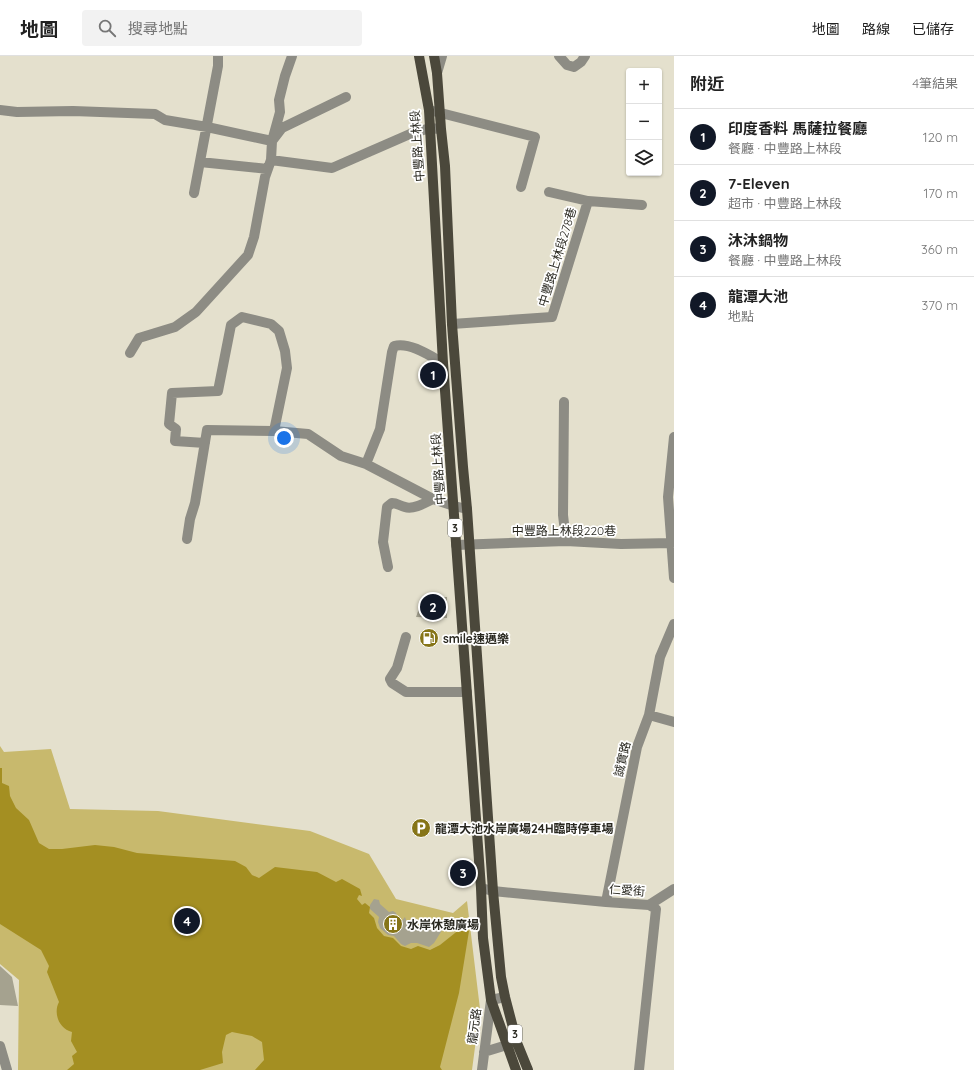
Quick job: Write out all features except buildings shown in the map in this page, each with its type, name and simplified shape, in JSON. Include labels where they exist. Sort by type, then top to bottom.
[{"type":"main road","name":"中豐路上林段","points":[[420,56],[429,110],[443,363],[481,888],[483,938],[491,1000]]},
{"type":"main road","name":"中豐路上林段","points":[[434,56],[437,73],[439,112],[445,166],[452,324],[463,467],[468,509],[469,544],[493,891],[501,977],[505,996]]},
{"type":"main road","name":"3","points":[[505,996],[517,1042],[528,1070]]},
{"type":"main road","name":"3","points":[[491,1000],[516,1070]]},
{"type":"street","points":[[194,193],[218,66],[218,56]]},
{"type":"street","points":[[130,353],[138,338],[175,327],[196,312],[248,256],[254,237],[265,177],[270,165],[272,141],[280,112],[280,100],[285,76],[292,56]]},
{"type":"street","points":[[437,73],[442,56]]},
{"type":"street","points":[[559,56],[567,65],[574,67],[586,56]]},
{"type":"street","points":[[272,141],[282,128],[346,97]]},
{"type":"street","points":[[0,110],[17,112],[73,111],[155,114],[165,120],[207,127],[272,141]]},
{"type":"street","points":[[429,110],[535,137],[521,187]]},
{"type":"street","points":[[200,162],[332,168],[410,134],[430,128],[441,129]]},
{"type":"street","points":[[549,192],[588,201],[642,205]]},
{"type":"street","name":"中豐路上林段278巷","points":[[452,324],[552,317],[588,201]]},
{"type":"street","points":[[205,443],[174,441],[176,429],[168,424],[172,393],[218,391],[231,325],[242,317],[271,324],[279,332],[286,351],[287,368],[274,431]]},
{"type":"street","points":[[366,464],[380,429],[394,346],[400,345],[416,349],[443,363]]},
{"type":"street","points":[[564,402],[563,515],[566,541]]},
{"type":"street","points":[[187,539],[208,430],[274,431],[308,434],[341,456],[366,464],[432,499],[468,509]]},
{"type":"street","points":[[674,437],[673,464],[668,497],[674,578]]},
{"type":"street","points":[[388,567],[383,542],[387,507],[392,503],[396,503],[405,508],[411,508],[426,503],[432,499]]},
{"type":"street","name":"中豐路上林段220巷","points":[[456,545],[566,541],[621,544],[672,543]]},
{"type":"street","name":"誠實路","points":[[606,902],[637,747],[649,715],[660,658],[674,624]]},
{"type":"street","points":[[406,637],[397,668],[390,680],[392,683],[406,692],[467,692]]},
{"type":"street","points":[[649,715],[674,722]]},
{"type":"street","name":"仁愛街","points":[[481,888],[493,891],[649,905],[656,909],[639,1070]]},
{"type":"street","points":[[649,905],[674,889]]},
{"type":"street","name":"龍元路","points":[[482,1070],[491,1000],[505,996]]},
{"type":"street","points":[[484,1052],[507,1045]]},
{"type":"street","points":[[0,1046],[7,1070]]},
{"type":"shaded area","points":[[0,746],[4,752],[51,749],[70,809],[158,811],[310,831],[369,854],[396,899],[453,913],[467,901],[480,1009],[472,1070],[18,1070],[19,980],[0,964]]},
{"type":"shaded area","points":[[0,768],[2,768],[2,783],[9,786],[10,796],[16,808],[29,820],[39,843],[49,849],[95,845],[114,847],[137,853],[235,861],[246,867],[252,875],[259,878],[275,867],[317,872],[336,882],[342,879],[360,889],[362,896],[359,895],[357,899],[362,905],[365,903],[370,907],[369,913],[374,918],[377,928],[384,936],[393,938],[401,946],[411,949],[418,946],[430,950],[440,945],[460,929],[469,931],[459,993],[440,1067],[442,1070],[255,1070],[264,1060],[262,1042],[252,1036],[232,1032],[226,1035],[222,1052],[223,1063],[200,1070],[67,1070],[74,1064],[72,1056],[77,1052],[71,1041],[72,1032],[64,1028],[58,1020],[57,1006],[59,1002],[47,972],[49,966],[41,950],[0,924]]},
{"type":"place","name":"印度香料 馬薩拉餐廳","points":[[433,375]]},
{"type":"place","name":"7-Eleven","points":[[433,607]]},
{"type":"place","name":"smile速邁樂","points":[[429,638]]},
{"type":"place","name":"龍潭大池水岸廣場24H臨時停車場","points":[[421,828]]},
{"type":"place","name":"沐沐鍋物","points":[[463,873]]},
{"type":"place","name":"龍潭大池","points":[[187,921]]},
{"type":"place","name":"水岸休憩廣場","points":[[393,924]]}]
